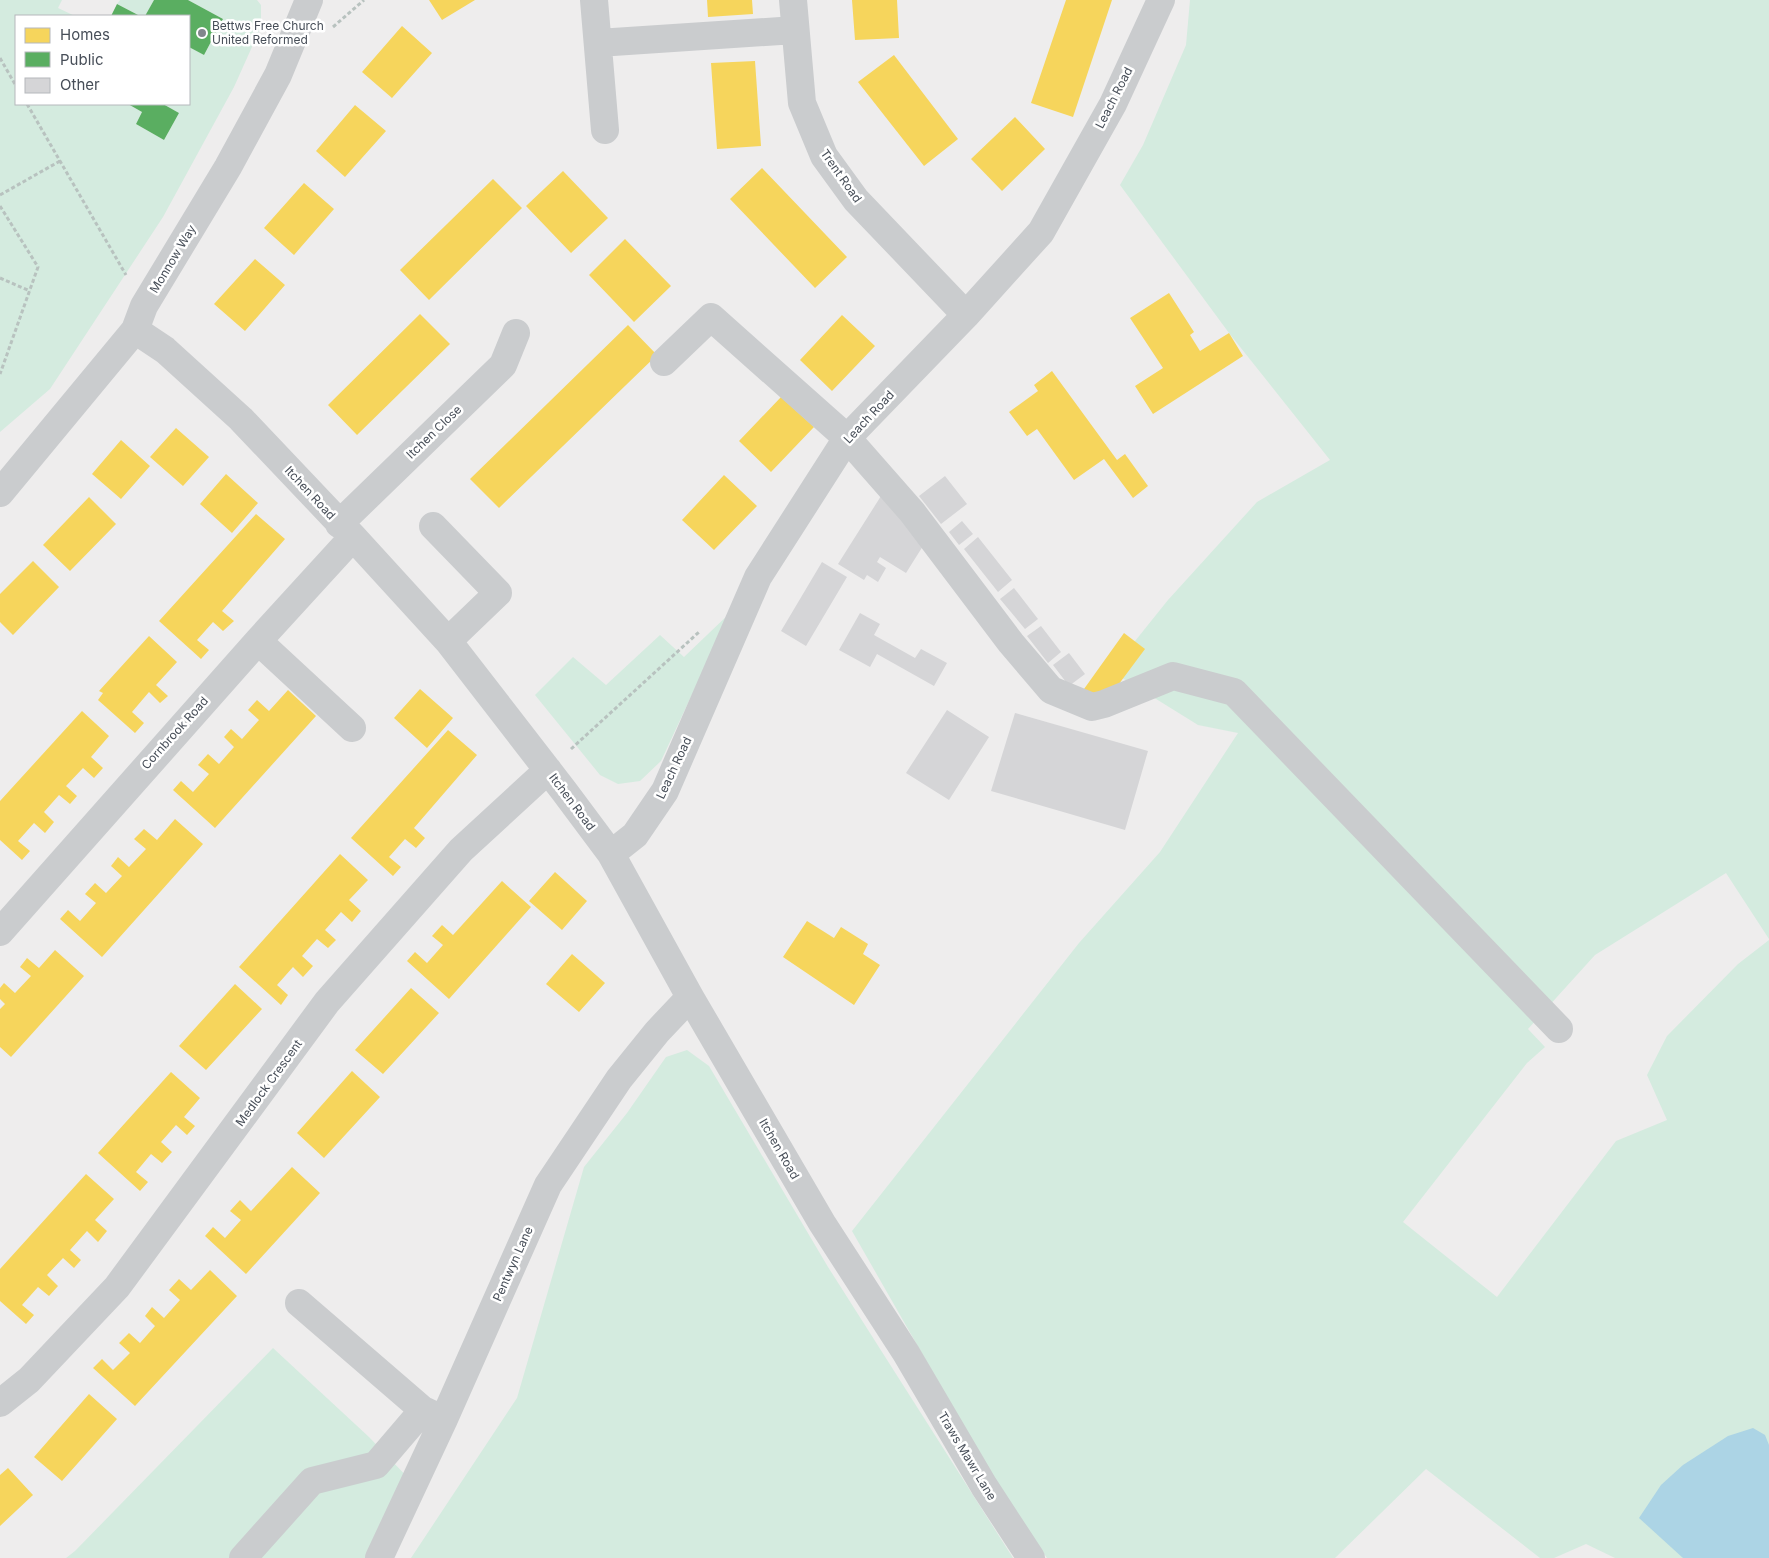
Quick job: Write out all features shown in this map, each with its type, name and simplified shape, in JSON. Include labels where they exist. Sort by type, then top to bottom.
[{"type":"street","name":"Monnow Way","points":[[0,493],[140,318],[228,168],[278,75],[309,0]]},
{"type":"street","points":[[594,0],[605,130]]},
{"type":"street","name":"Trent Road","points":[[793,0],[802,103],[824,156],[856,200],[966,315]]},
{"type":"street","name":"Leach Road","points":[[611,854],[635,835],[665,792],[758,577],[847,438],[966,315],[1041,232],[1113,104],[1159,1]]},
{"type":"street","points":[[598,42],[795,30]]},
{"type":"street","name":"Itchen Road","points":[[140,318],[165,350],[241,419],[448,641],[611,854],[690,996],[822,1223],[906,1353]]},
{"type":"street","points":[[664,362],[711,318],[847,438],[912,512],[1011,643],[1051,690],[1092,707],[1173,676],[1234,692],[1559,1028]]},
{"type":"street","name":"Itchen Close","points":[[346,530],[503,366],[516,333]]},
{"type":"street","points":[[433,526],[498,593],[448,641]]},
{"type":"street","name":"Cornbrook Road","points":[[0,932],[258,640],[346,530]]},
{"type":"street","points":[[258,640],[352,728]]},
{"type":"street","name":"Medlock Crescent","points":[[0,1403],[29,1380],[117,1287],[334,995],[461,850],[548,770]]},
{"type":"street","name":"Pentwyn Lane","points":[[379,1558],[434,1415],[548,1185],[619,1079],[657,1032],[690,996]]},
{"type":"street","points":[[244,1558],[312,1481],[376,1465],[434,1415],[299,1303]]},
{"type":"street","name":"Traws Mawr Lane","points":[[906,1353],[984,1486],[1031,1558]]},
{"type":"path","points":[[0,58],[15,84]]},
{"type":"path","points":[[28,105],[60,161],[140,318]]},
{"type":"path","points":[[0,195],[60,161]]},
{"type":"path","points":[[0,206],[38,267],[0,374]]},
{"type":"path","points":[[0,278],[30,291]]},
{"type":"path","points":[[548,770],[700,630]]},
{"type":"green space","points":[[0,0],[62,0],[58,8],[73,15],[15,15],[15,105],[130,105],[142,112],[136,124],[164,140],[179,113],[165,105],[190,105],[190,47],[204,55],[223,19],[188,0],[257,0],[261,5],[261,27],[234,87],[163,217],[50,389],[0,432]]},
{"type":"green space","points":[[120,0],[154,0],[146,15],[138,15],[117,4]]},
{"type":"green space","points":[[1190,0],[1769,0],[1769,939],[1726,873],[1595,955],[1528,1029],[1545,1047],[1527,1063],[1403,1222],[1497,1297],[1616,1141],[1667,1120],[1647,1075],[1667,1036],[1738,964],[1769,940],[1769,1558],[1615,1558],[1586,1544],[1554,1558],[1540,1558],[1426,1469],[1335,1558],[1047,1558],[996,1483],[852,1231],[1079,943],[1160,852],[1238,733],[1198,725],[1111,671],[1168,600],[1257,502],[1330,460],[1229,333],[1120,185],[1143,145],[1186,45]]},
{"type":"green space","points":[[730,613],[661,761],[640,781],[618,784],[600,775],[535,695],[573,657],[606,685],[660,635],[684,657]]},
{"type":"green space","points":[[687,1050],[709,1066],[828,1267],[1013,1558],[411,1558],[517,1398],[584,1167],[627,1113],[666,1057]]},
{"type":"green space","points":[[273,1348],[369,1437],[413,1483],[379,1558],[66,1558],[75,1551]]},
{"type":"water","points":[[1753,1428],[1765,1435],[1769,1445],[1769,1558],[1683,1558],[1639,1518],[1661,1485],[1683,1465],[1728,1436]]},
{"type":"building: Homes","points":[[429,0],[475,0],[442,20]]},
{"type":"building: Homes","points":[[707,0],[752,0],[753,14],[708,17]]},
{"type":"building: Homes","points":[[852,0],[897,0],[899,38],[855,40]]},
{"type":"building: Homes","points":[[1066,0],[1112,0],[1073,117],[1031,103]]},
{"type":"building: Homes","points":[[402,26],[432,53],[392,98],[362,72]]},
{"type":"building: Homes","points":[[894,55],[958,139],[924,166],[858,82]]},
{"type":"building: Homes","points":[[755,61],[761,146],[717,149],[711,63]]},
{"type":"building: Homes","points":[[355,105],[386,131],[345,177],[316,151]]},
{"type":"building: Homes","points":[[1015,117],[1045,149],[1002,191],[971,159]]},
{"type":"building: Homes","points":[[762,168],[847,257],[815,288],[730,199]]},
{"type":"building: Homes","points":[[563,171],[608,218],[571,253],[526,206]]},
{"type":"building: Homes","points":[[493,179],[522,208],[429,300],[400,270]]},
{"type":"building: Homes","points":[[304,183],[334,209],[294,255],[264,228]]},
{"type":"building: Homes","points":[[625,239],[671,286],[634,322],[589,275]]},
{"type":"building: Homes","points":[[255,259],[285,285],[245,331],[214,304]]},
{"type":"building: Homes","points":[[1169,293],[1194,332],[1190,335],[1200,351],[1229,333],[1243,356],[1153,414],[1135,386],[1163,368],[1130,318]]},
{"type":"building: Homes","points":[[420,314],[450,344],[357,435],[328,405]]},
{"type":"building: Homes","points":[[842,315],[875,346],[832,391],[800,360]]},
{"type":"building: Homes","points":[[628,325],[657,355],[499,508],[470,479]]},
{"type":"building: Homes","points":[[1052,371],[1117,460],[1125,454],[1148,486],[1133,498],[1104,459],[1074,480],[1037,429],[1027,436],[1009,412],[1038,391],[1034,385]]},
{"type":"building: Homes","points":[[781,397],[814,427],[771,472],[739,441]]},
{"type":"building: Homes","points":[[176,428],[209,457],[183,486],[150,457]]},
{"type":"building: Homes","points":[[121,440],[150,466],[121,499],[92,474]]},
{"type":"building: Homes","points":[[226,474],[258,503],[232,533],[200,504]]},
{"type":"building: Homes","points":[[724,475],[757,506],[714,550],[682,520]]},
{"type":"building: Homes","points":[[89,497],[116,524],[70,571],[43,545]]},
{"type":"building: Homes","points":[[256,514],[285,539],[222,611],[234,621],[223,631],[213,622],[197,640],[209,650],[201,659],[159,621]]},
{"type":"building: Homes","points":[[33,561],[59,587],[13,635],[0,622],[0,594]]},
{"type":"building: Homes","points":[[1124,633],[1145,649],[1104,704],[1084,689]]},
{"type":"building: Homes","points":[[149,636],[177,662],[156,685],[168,696],[160,703],[149,692],[132,712],[144,723],[135,733],[98,700],[103,693],[99,691]]},
{"type":"building: Homes","points":[[420,689],[453,718],[427,748],[394,718]]},
{"type":"building: Homes","points":[[288,690],[316,716],[215,828],[173,790],[181,781],[193,792],[209,774],[198,765],[208,754],[219,764],[234,747],[224,737],[231,729],[242,739],[259,720],[248,710],[257,700],[269,711]]},
{"type":"building: Homes","points":[[82,711],[109,736],[91,757],[103,768],[94,778],[83,768],[66,786],[77,796],[70,804],[59,795],[44,812],[54,822],[45,833],[34,823],[18,841],[30,851],[22,860],[0,840],[0,801]]},
{"type":"building: Homes","points":[[448,730],[477,755],[414,828],[425,838],[416,848],[405,839],[389,857],[401,867],[393,876],[351,838]]},
{"type":"building: Homes","points":[[175,819],[203,844],[102,957],[60,919],[68,910],[80,921],[96,903],[85,894],[95,883],[106,893],[122,876],[111,866],[118,857],[129,867],[146,849],[134,839],[144,829],[157,840]]},
{"type":"building: Homes","points":[[340,854],[368,880],[349,900],[361,911],[352,922],[341,912],[325,930],[336,940],[328,948],[317,939],[302,956],[313,966],[303,977],[293,967],[277,985],[288,995],[281,1005],[239,967]]},
{"type":"building: Homes","points":[[555,872],[587,901],[562,930],[529,901]]},
{"type":"building: Homes","points":[[502,881],[531,907],[449,999],[407,961],[415,952],[427,963],[443,945],[432,936],[442,925],[453,935]]},
{"type":"building: Homes","points":[[807,921],[834,938],[841,927],[868,944],[863,954],[880,965],[854,1005],[783,957]]},
{"type":"building: Homes","points":[[55,950],[84,976],[11,1057],[0,1047],[0,1009],[5,1004],[0,999],[0,988],[4,983],[15,993],[31,976],[20,967],[27,958],[39,968]]},
{"type":"building: Homes","points":[[572,954],[605,983],[579,1012],[546,984]]},
{"type":"building: Homes","points":[[235,984],[262,1009],[206,1070],[179,1046]]},
{"type":"building: Homes","points":[[411,988],[439,1013],[383,1074],[355,1050]]},
{"type":"building: Homes","points":[[352,1071],[380,1097],[324,1158],[297,1133]]},
{"type":"building: Homes","points":[[171,1072],[200,1098],[184,1117],[195,1126],[187,1135],[176,1125],[161,1142],[172,1152],[162,1163],[151,1154],[136,1172],[148,1182],[140,1191],[98,1153]]},
{"type":"building: Homes","points":[[292,1167],[320,1193],[246,1274],[205,1236],[213,1227],[225,1238],[241,1220],[230,1211],[240,1200],[251,1211]]},
{"type":"building: Homes","points":[[86,1174],[114,1199],[95,1220],[107,1231],[98,1242],[87,1231],[70,1250],[81,1260],[74,1268],[63,1258],[47,1275],[58,1286],[49,1296],[38,1287],[22,1305],[34,1315],[26,1324],[0,1301],[0,1269]]},
{"type":"building: Homes","points":[[210,1270],[237,1296],[135,1406],[93,1368],[102,1359],[113,1370],[130,1353],[119,1343],[129,1333],[140,1343],[155,1326],[145,1316],[152,1307],[164,1318],[180,1300],[169,1290],[179,1279],[191,1290]]},
{"type":"building: Homes","points":[[89,1394],[117,1419],[62,1481],[34,1457]]},
{"type":"building: Homes","points":[[8,1468],[33,1495],[0,1526],[0,1475]]},
{"type":"building: Public","name":"Bettws Free Church United Reformed","points":[[154,0],[188,0],[223,19],[204,55],[190,48],[190,15],[146,15]]},
{"type":"building: Public","points":[[117,4],[138,15],[112,15]]},
{"type":"building: Public","points":[[130,105],[165,105],[179,113],[164,140],[136,124],[142,112]]},
{"type":"building: Other","points":[[945,476],[967,504],[941,524],[919,496]]},
{"type":"building: Other","points":[[881,496],[928,538],[906,573],[880,557],[877,562],[886,568],[878,582],[867,575],[864,580],[838,564]]},
{"type":"building: Other","points":[[962,521],[973,534],[959,545],[949,532]]},
{"type":"building: Other","points":[[978,537],[1012,580],[998,592],[964,549]]},
{"type":"building: Other","points":[[822,562],[847,577],[806,646],[781,631]]},
{"type":"building: Other","points":[[1014,588],[1038,619],[1025,629],[1000,599]]},
{"type":"building: Other","points":[[860,613],[880,624],[874,635],[915,658],[921,649],[947,663],[934,686],[877,654],[870,667],[839,650]]},
{"type":"building: Other","points":[[1041,626],[1061,652],[1048,663],[1027,636]]},
{"type":"building: Other","points":[[1069,653],[1085,674],[1069,686],[1053,665]]},
{"type":"building: Other","points":[[947,710],[989,737],[949,800],[906,773]]},
{"type":"building: Other","points":[[1015,713],[1148,751],[1125,830],[991,791]]},
{"type":"place","name":"Bettws Free Church United Reformed","points":[[202,33]]}]
